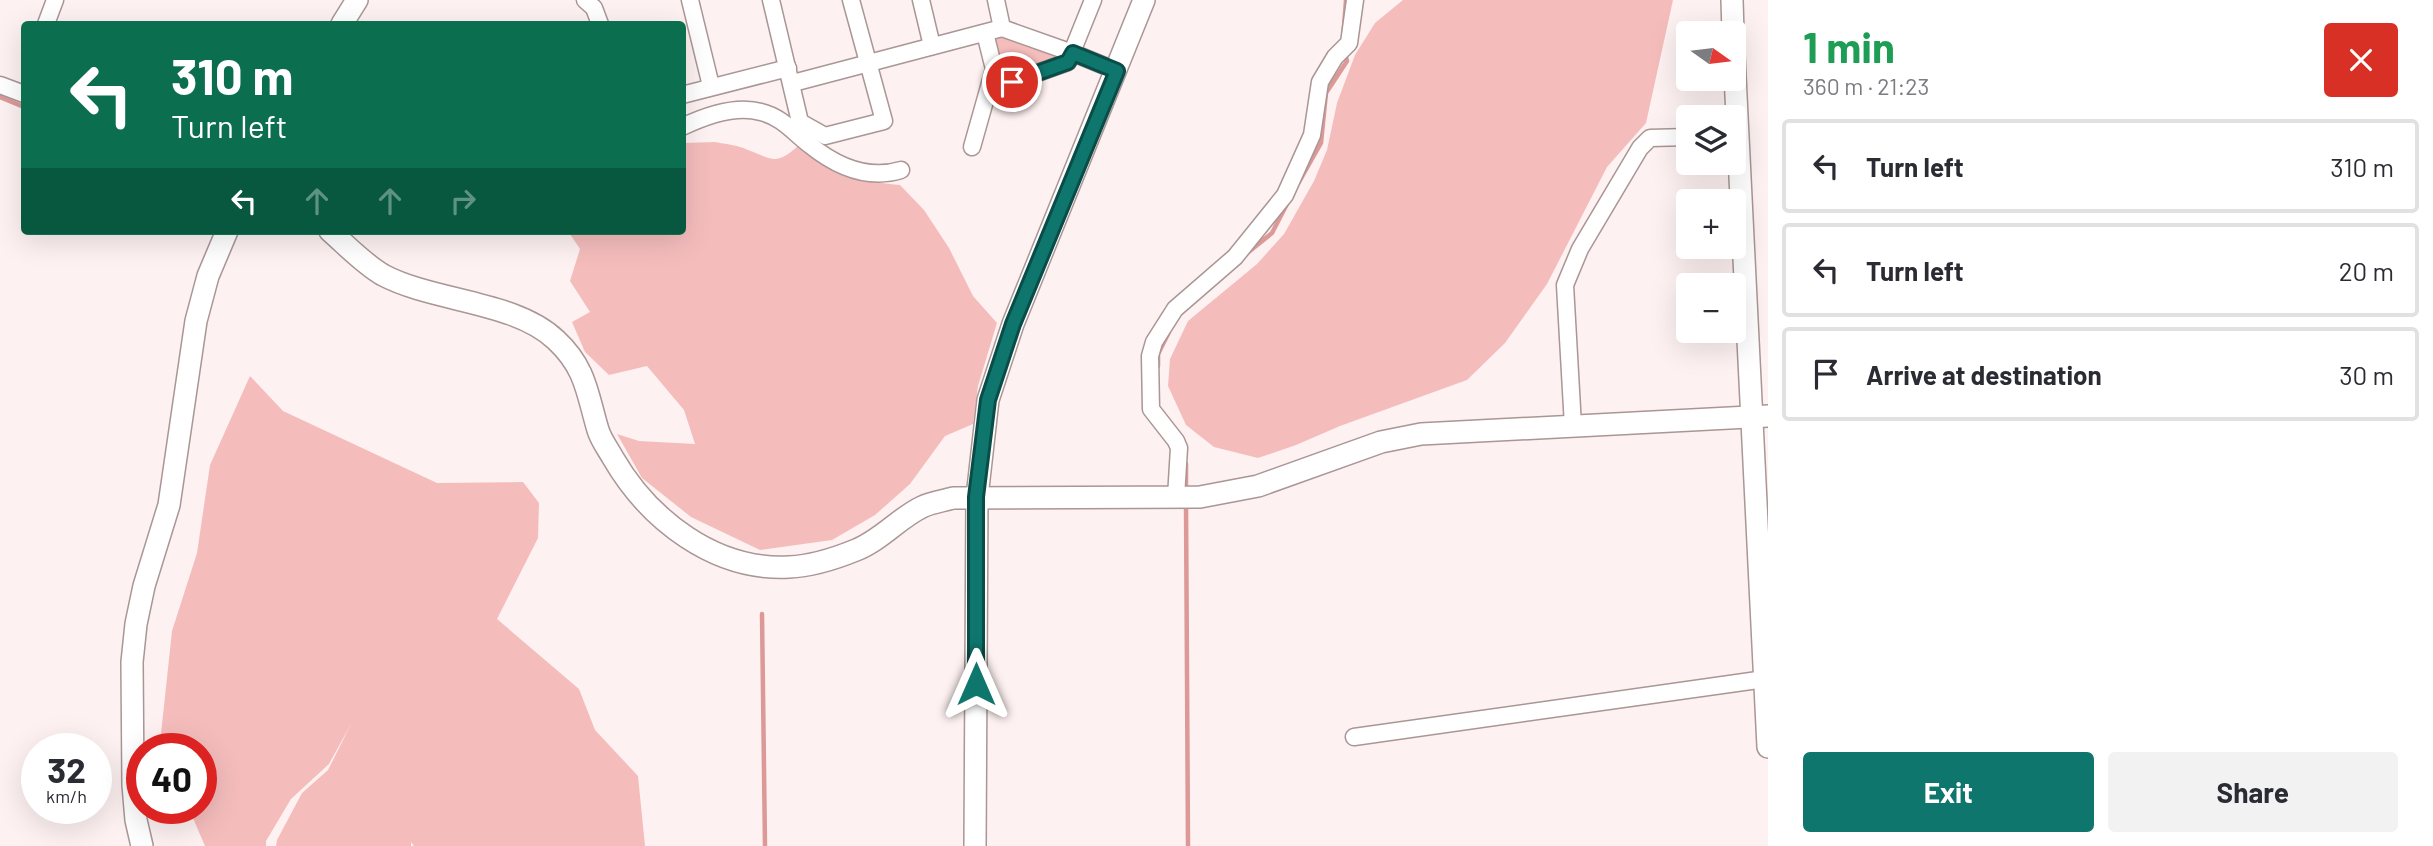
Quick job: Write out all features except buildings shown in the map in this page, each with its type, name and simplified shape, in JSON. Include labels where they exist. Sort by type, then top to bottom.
[{"type":"street","points":[[47,21],[55,0]]},
{"type":"street","points":[[344,21],[357,0]]},
{"type":"street","points":[[585,0],[594,8],[599,21]]},
{"type":"street","points":[[690,0],[711,86]]},
{"type":"street","points":[[771,0],[800,122],[825,136],[884,121],[851,0]]},
{"type":"street","points":[[921,0],[932,46]]},
{"type":"street","points":[[996,0],[1002,28]]},
{"type":"street","points":[[993,76],[1012,82],[1068,62],[1069,52],[1093,0]]},
{"type":"street","points":[[975,846],[976,497],[988,400],[1013,324],[1144,0]]},
{"type":"street","points":[[1183,497],[1176,441],[1151,409],[1150,356],[1154,342],[1175,309],[1235,257],[1285,195],[1312,135],[1320,82],[1335,57],[1349,43],[1355,0]]},
{"type":"street","points":[[1732,0],[1733,21]]},
{"type":"street","points":[[686,94],[711,86],[868,64],[1002,28],[1117,71]]},
{"type":"street","points":[[972,147],[994,69],[985,33]]},
{"type":"street","points":[[0,85],[21,88]]},
{"type":"street","points":[[686,125],[715,114],[742,110],[758,111],[786,124],[808,144],[834,162],[852,170],[886,175],[901,170]]},
{"type":"street","points":[[1573,426],[1565,285],[1580,249],[1640,148],[1650,138],[1676,137]]},
{"type":"street","points":[[1739,175],[1760,416],[1768,747]]},
{"type":"street","points":[[142,846],[136,820],[133,785],[132,662],[136,624],[144,586],[169,505],[196,321],[208,276],[225,235]]},
{"type":"street","points":[[335,235],[383,275],[457,301],[505,313],[555,338],[584,377],[599,433],[621,471],[667,523],[691,541],[713,552],[754,565],[788,568],[818,564],[859,549],[887,533],[922,507],[953,498],[1183,497],[1258,486],[1363,448],[1421,434],[1760,416]]},
{"type":"street","points":[[1354,737],[1765,680]]},
{"type":"shaded area","points":[[1403,0],[1673,0],[1646,123],[1607,167],[1547,284],[1505,343],[1467,380],[1258,458],[1214,447],[1186,425],[1168,386],[1170,359],[1188,321],[1257,264],[1284,234],[1314,181],[1327,150],[1337,103],[1355,55],[1375,23]]},
{"type":"shaded area","points":[[1003,34],[1064,57],[1013,77],[1004,74],[995,37]]},
{"type":"shaded area","points":[[715,142],[740,147],[774,159],[784,156],[798,146],[846,173],[870,181],[900,185],[924,210],[949,248],[973,296],[997,323],[978,386],[973,424],[945,436],[910,484],[875,515],[832,540],[760,550],[691,517],[642,478],[617,434],[639,441],[695,444],[684,410],[647,366],[609,375],[585,352],[572,322],[590,312],[570,281],[580,249],[571,235],[686,235],[686,143]]},
{"type":"shaded area","points":[[250,376],[283,411],[437,483],[523,482],[539,503],[538,538],[497,619],[579,689],[595,730],[638,776],[645,846],[414,846],[411,842],[411,846],[276,846],[302,793],[328,770],[351,724],[329,764],[291,799],[266,841],[266,846],[205,846],[195,824],[217,824],[217,733],[161,733],[172,631],[197,553],[210,465]]},
{"type":"waterway","points":[[1343,41],[1346,0]]},
{"type":"waterway","points":[[1299,182],[1321,143],[1326,93],[1347,61],[1345,53]]},
{"type":"waterway","points":[[0,97],[21,106]]},
{"type":"waterway","points":[[1246,254],[1272,233],[1288,202]]},
{"type":"waterway","points":[[1158,366],[1158,354],[1169,332]]},
{"type":"waterway","points":[[1186,464],[1186,490]]},
{"type":"waterway","points":[[1186,502],[1188,846]]},
{"type":"waterway","points":[[762,614],[765,846]]},
{"type":"route","points":[[976,684],[976,497],[988,400],[1013,324],[1117,71],[1073,53],[1068,62],[1012,82]]}]
